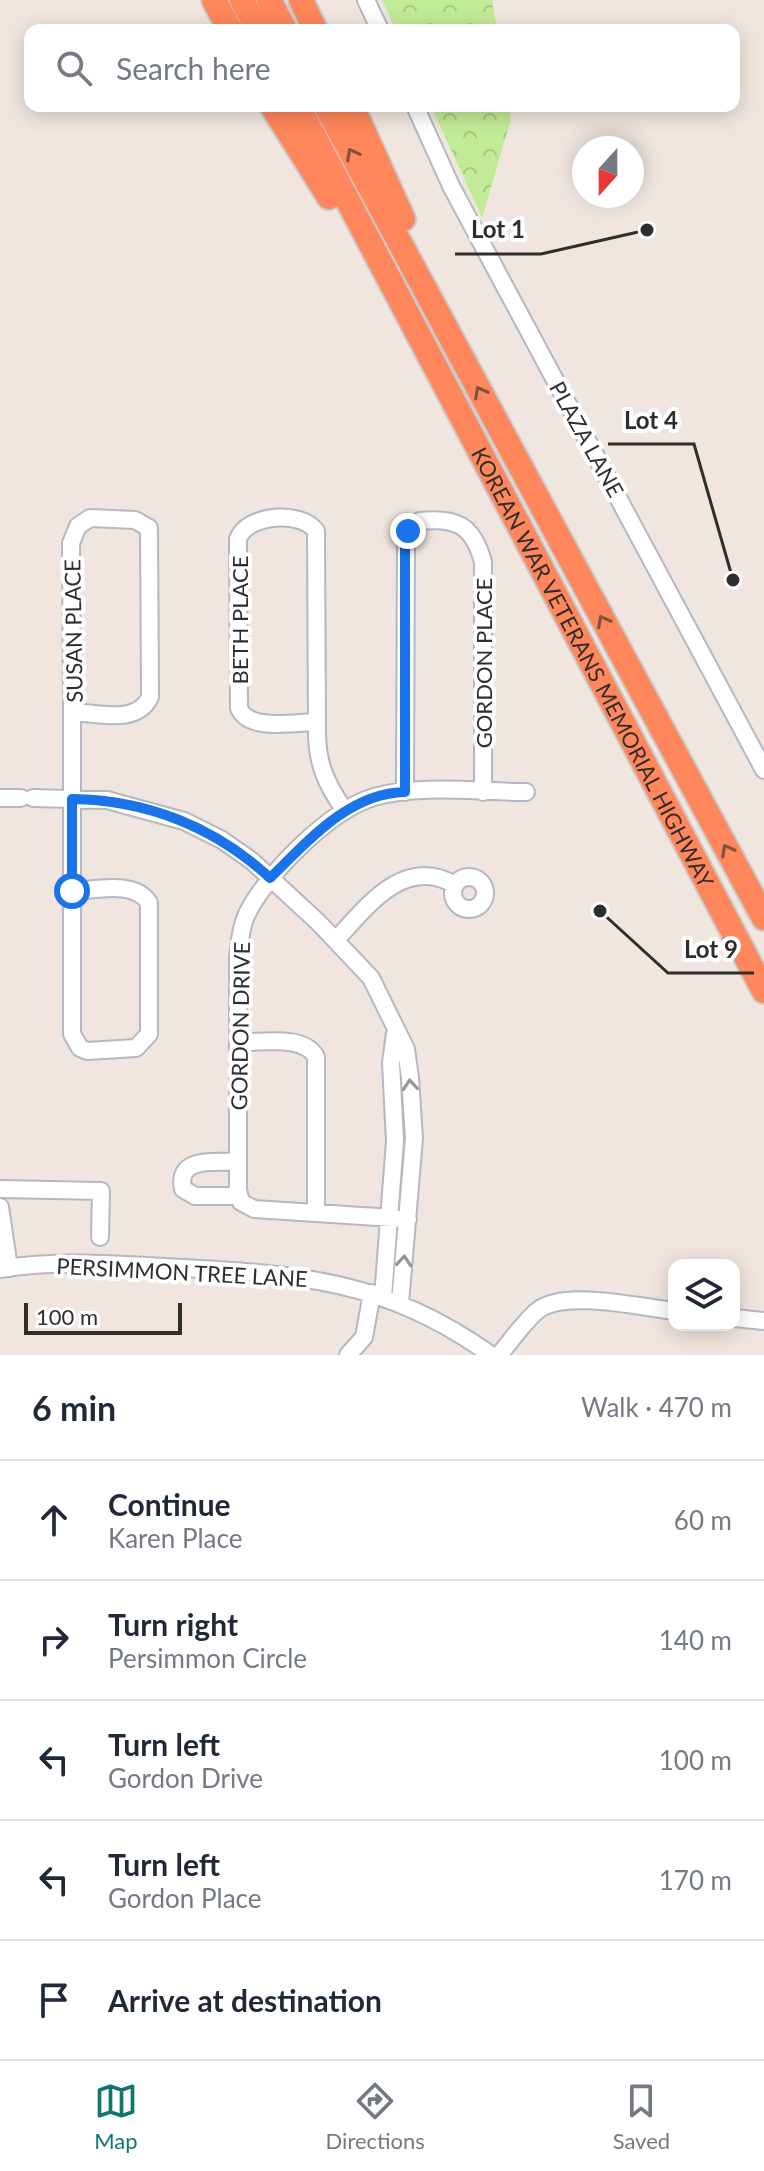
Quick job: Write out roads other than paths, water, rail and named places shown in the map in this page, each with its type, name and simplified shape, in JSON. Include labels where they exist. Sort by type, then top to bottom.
[{"type":"highway","points":[[214,0],[227,24]]},
{"type":"highway","points":[[242,0],[255,24]]},
{"type":"highway","points":[[269,0],[282,24]]},
{"type":"highway","points":[[301,0],[312,24]]},
{"type":"highway","name":"KOREAN WAR VETERANS MEMORIAL HIGHWAY","points":[[276,112],[421,345]]},
{"type":"highway","name":"KOREAN WAR VETERANS MEMORIAL HIGHWAY","points":[[301,112],[421,345],[764,991]]},
{"type":"highway","name":"KOREAN WAR VETERANS MEMORIAL HIGHWAY","points":[[329,112],[764,918]]},
{"type":"highway","name":"KOREAN WAR VETERANS MEMORIAL HIGHWAY","points":[[355,112],[423,264],[429,297]]},
{"type":"street","points":[[366,0],[377,24]]},
{"type":"street","name":"PLAZA LANE","points":[[418,112],[451,186],[764,770]]},
{"type":"street","name":"SUSAN PLACE","points":[[72,712],[132,715],[147,704],[150,697],[150,536],[149,528],[135,520],[90,518],[78,526],[73,535],[72,712],[72,799],[72,891],[72,1034],[80,1048],[97,1053],[136,1048],[149,1034],[149,903],[145,895],[130,889],[72,891]]},
{"type":"street","name":"GORDON PLACE","points":[[405,792],[406,536],[420,521],[447,518],[461,525],[480,549],[483,562],[483,792]]},
{"type":"street","name":"BETH PLACE","points":[[317,722],[257,722],[247,719],[239,708],[238,539],[245,526],[253,521],[297,519],[316,531],[317,722],[321,770],[345,811]]},
{"type":"street","name":"GORDON DRIVE","points":[[239,1196],[238,957],[242,926],[270,878],[308,840],[345,811],[372,797],[405,792],[526,792]]},
{"type":"street","points":[[0,798],[107,800],[184,821],[222,840],[270,878],[371,978],[395,1033],[406,1049],[413,1121],[400,1303]]},
{"type":"street","points":[[336,940],[379,893],[398,882],[429,874],[455,885]]},
{"type":"street","points":[[348,1355],[364,1337],[378,1295],[390,1218],[395,1126],[391,1063],[395,1033]]},
{"type":"street","points":[[238,1042],[301,1043],[311,1047],[316,1057],[316,1213]]},
{"type":"street","points":[[395,1126],[404,1121],[413,1121]]},
{"type":"street","points":[[238,1162],[197,1162],[189,1166],[181,1182],[183,1189],[195,1196],[239,1196],[254,1209],[408,1219]]},
{"type":"street","points":[[0,1189],[101,1191],[100,1237]]},
{"type":"street","points":[[0,1207],[4,1268]]},
{"type":"street","name":"PERSIMMON TREE LANE","points":[[4,1268],[105,1265],[278,1273],[319,1279],[400,1303],[451,1329],[491,1355]]},
{"type":"street","points":[[499,1355],[536,1312],[548,1304],[577,1300],[668,1310]]},
{"type":"street","points":[[740,1319],[764,1321]]},
{"type":"place","name":"Lot 1","points":[[647,230]]},
{"type":"place","name":"Lot 4","points":[[733,580]]},
{"type":"place","name":"Lot 9","points":[[600,911]]}]
